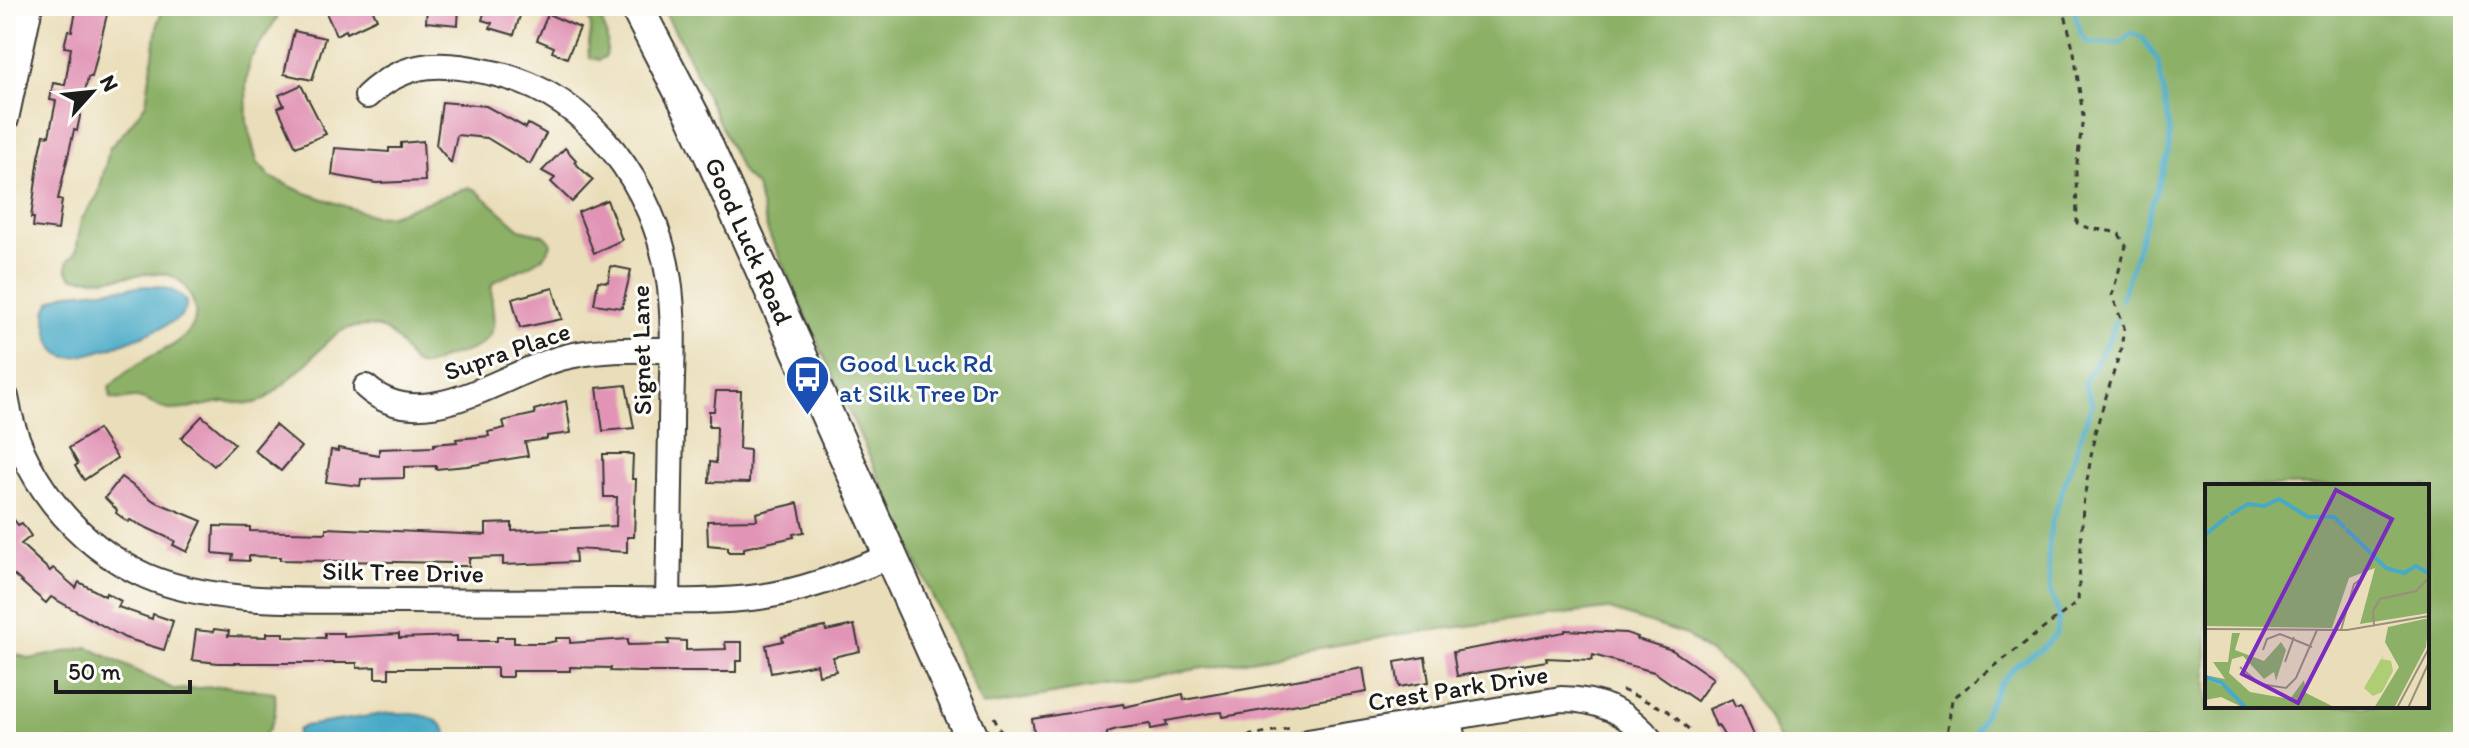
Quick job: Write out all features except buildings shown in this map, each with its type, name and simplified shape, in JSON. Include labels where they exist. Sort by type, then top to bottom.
[{"type":"main road","name":"Good Luck Road","points":[[636,6],[694,118],[974,742]]},
{"type":"street","points":[[6,119],[30,6]]},
{"type":"street","name":"Signet Lane","points":[[367,96],[393,76],[410,68],[454,66],[505,76],[554,98],[582,118],[620,157],[634,180],[657,232],[669,281],[672,350],[668,601]]},
{"type":"street","name":"Supra Place","points":[[366,387],[388,403],[428,406],[463,397],[562,357],[612,350],[672,350]]},
{"type":"street","name":"Silk Tree Drive","points":[[6,397],[12,426],[24,454],[69,522],[97,546],[142,574],[207,594],[471,602],[727,600],[794,590],[891,556]]},
{"type":"street","name":"Crest Park Drive","points":[[1308,742],[1452,730],[1561,699],[1604,705],[1635,723],[1652,742]]},
{"type":"path","points":[[1946,742],[1952,699],[2078,602],[2083,505],[2095,432],[2121,349],[2124,327],[2112,295],[2126,246],[2119,234],[2106,229],[2085,228],[2077,223],[2076,171],[2083,116],[2074,52],[2063,6]]},
{"type":"path","points":[[994,717],[1006,742]]},
{"type":"green space","points":[[165,6],[277,6],[277,18],[250,59],[246,85],[247,123],[257,162],[270,177],[303,192],[374,216],[391,215],[469,187],[520,229],[544,235],[551,242],[549,250],[537,262],[492,284],[493,325],[480,345],[423,366],[409,358],[392,334],[368,326],[349,328],[331,338],[292,377],[260,402],[223,402],[169,410],[138,398],[111,398],[109,387],[125,373],[179,341],[191,328],[195,317],[187,289],[171,276],[151,273],[111,279],[73,278],[67,271],[67,262],[76,252],[81,220],[98,195],[110,147],[146,103],[158,21]]},
{"type":"green space","points":[[582,6],[593,6],[605,30],[606,56],[599,60],[589,57],[591,28]]},
{"type":"green space","points":[[661,6],[2463,6],[2463,742],[1780,742],[1741,677],[1686,635],[1607,609],[1401,634],[982,706],[768,232],[756,186],[743,174],[682,43]]},
{"type":"green space","points":[[6,646],[30,659],[88,647],[175,690],[226,686],[275,693],[274,717],[268,731],[256,738],[216,734],[197,742],[6,742]]},
{"type":"water","points":[[148,286],[168,289],[182,296],[186,307],[183,314],[147,334],[91,354],[68,357],[53,347],[46,317],[52,300],[68,293]]},
{"type":"water","points":[[389,713],[435,720],[442,725],[448,742],[295,742],[298,730],[305,726]]},
{"type":"waterway","points":[[2073,6],[2080,32],[2088,43],[2120,43],[2131,33],[2142,37],[2158,61],[2170,130],[2169,151],[2121,300]]},
{"type":"waterway","points":[[1970,742],[1999,685],[2017,664],[2042,649],[2057,633],[2059,614],[2051,594],[2048,561],[2051,524],[2092,403],[2084,383],[2116,320]]},
{"type":"place","name":"Good Luck Rd at Silk Tree Dr","points":[[808,417]]}]
